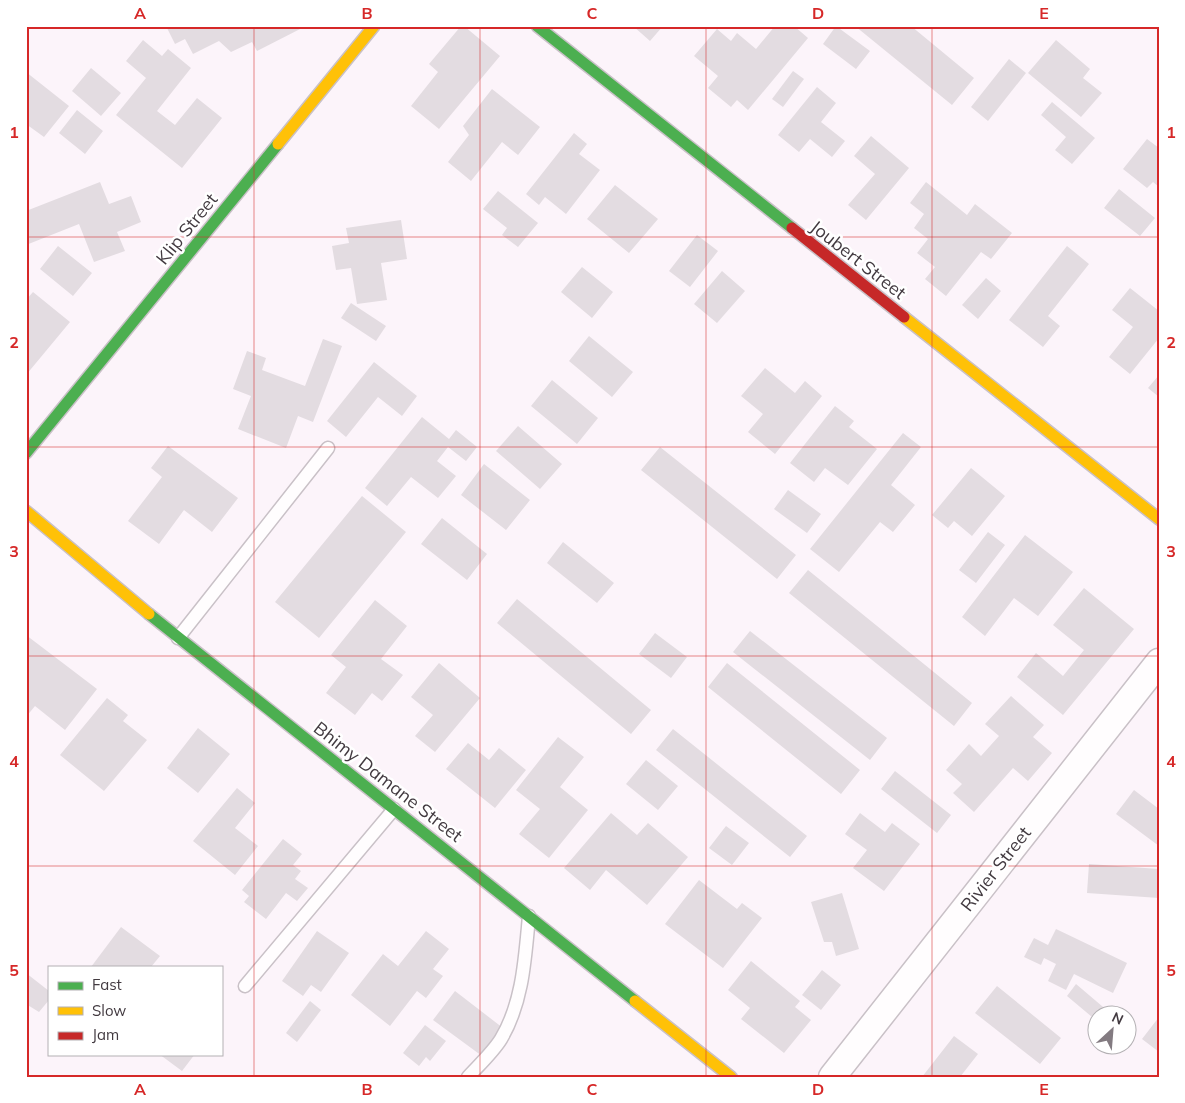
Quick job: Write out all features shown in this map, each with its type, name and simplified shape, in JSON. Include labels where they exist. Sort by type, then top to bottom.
[{"type":"street","name":"Klip Street","points":[[26,453],[374,26]]},
{"type":"street","name":"Joubert Street","points":[[537,26],[1159,519]]},
{"type":"street","name":"Bhimy Damane Street","points":[[26,511],[178,638],[731,1077]]},
{"type":"street","name":"Rivier Street","points":[[832,1077],[1159,662]]},
{"type":"lane","points":[[178,638],[328,448]]},
{"type":"lane","points":[[245,986],[394,809]]},
{"type":"lane","points":[[468,1077],[500,1040],[513,1016],[524,967],[529,916]]},
{"type":"building","points":[[166,26],[306,26],[257,51],[252,42],[231,52],[219,41],[193,54],[185,39],[175,44]]},
{"type":"building","points":[[461,26],[464,26],[500,56],[439,129],[411,106],[438,72],[429,64]]},
{"type":"building","points":[[633,26],[663,26],[650,41]]},
{"type":"building","points":[[775,26],[794,26],[808,38],[748,110],[737,100],[731,107],[708,88],[718,76],[694,56],[717,29],[731,41],[737,33],[756,49]]},
{"type":"building","points":[[836,26],[870,51],[856,69],[823,44]]},
{"type":"building","points":[[855,26],[911,26],[974,78],[952,105]]},
{"type":"building","points":[[143,40],[162,56],[168,49],[191,68],[157,111],[175,125],[197,98],[222,118],[182,168],[116,115],[146,78],[126,61]]},
{"type":"building","points":[[1056,40],[1090,69],[1083,78],[1102,93],[1081,117],[1028,73]]},
{"type":"building","points":[[1009,59],[1026,73],[988,121],[971,107]]},
{"type":"building","points":[[91,68],[121,93],[101,116],[72,91]]},
{"type":"building","points":[[793,71],[804,79],[783,107],[772,99]]},
{"type":"building","points":[[26,72],[69,106],[44,137],[26,124]]},
{"type":"building","points":[[817,87],[836,103],[821,122],[845,141],[832,157],[810,139],[799,152],[778,135]]},
{"type":"building","points":[[492,89],[540,127],[518,155],[502,142],[471,181],[448,162],[469,135],[463,126]]},
{"type":"building","points":[[1052,102],[1095,138],[1072,164],[1055,150],[1066,137],[1041,115]]},
{"type":"building","points":[[77,110],[103,131],[85,154],[59,133]]},
{"type":"building","points":[[574,133],[587,144],[579,154],[600,170],[566,214],[545,197],[539,205],[526,194]]},
{"type":"building","points":[[871,136],[909,168],[866,220],[848,205],[875,174],[854,156]]},
{"type":"building","points":[[1147,139],[1159,148],[1159,187],[1153,182],[1147,188],[1123,169]]},
{"type":"building","points":[[100,182],[109,204],[131,196],[141,222],[117,232],[125,251],[94,262],[79,224],[26,245],[26,211]]},
{"type":"building","points":[[926,182],[967,215],[975,204],[1012,233],[991,259],[981,252],[946,296],[925,279],[935,267],[917,253],[928,239],[914,228],[924,214],[910,203]]},
{"type":"building","points":[[615,185],[658,219],[629,253],[587,219]]},
{"type":"building","points":[[1119,189],[1155,218],[1140,236],[1104,208]]},
{"type":"building","points":[[498,191],[538,223],[518,247],[502,235],[507,228],[483,209]]},
{"type":"building","points":[[401,220],[407,259],[381,263],[387,300],[357,304],[351,268],[336,270],[332,246],[349,243],[346,228]]},
{"type":"building","points":[[697,235],[718,251],[690,287],[669,271]]},
{"type":"building","points":[[58,246],[92,273],[73,296],[40,269]]},
{"type":"building","points":[[1067,246],[1089,264],[1048,316],[1060,326],[1043,347],[1009,320]]},
{"type":"building","points":[[582,267],[613,292],[592,318],[561,292]]},
{"type":"building","points":[[722,271],[745,291],[717,323],[694,304]]},
{"type":"building","points":[[986,278],[1001,291],[978,319],[962,305]]},
{"type":"building","points":[[1130,288],[1159,311],[1159,338],[1130,374],[1109,357],[1133,327],[1112,310]]},
{"type":"building","points":[[33,292],[70,322],[26,375],[26,300]]},
{"type":"building","points":[[351,303],[386,326],[376,341],[341,318]]},
{"type":"building","points":[[589,336],[633,372],[612,397],[569,361]]},
{"type":"building","points":[[323,339],[342,346],[313,422],[298,416],[286,448],[238,429],[251,396],[233,389],[247,351],[266,358],[262,370],[305,386]]},
{"type":"building","points":[[374,362],[417,396],[402,416],[378,397],[346,437],[327,421]]},
{"type":"building","points":[[765,368],[795,393],[805,381],[822,396],[775,454],[748,432],[763,414],[741,396]]},
{"type":"building","points":[[1159,375],[1159,397],[1148,388]]},
{"type":"building","points":[[552,380],[598,418],[577,444],[531,406]]},
{"type":"building","points":[[835,406],[854,421],[849,427],[877,449],[848,485],[825,468],[814,482],[790,463]]},
{"type":"building","points":[[422,417],[449,439],[456,430],[477,447],[466,461],[448,447],[437,461],[456,476],[438,498],[411,477],[387,506],[365,488]]},
{"type":"building","points":[[518,426],[562,464],[540,489],[496,451]]},
{"type":"building","points":[[903,433],[921,447],[891,485],[915,505],[893,532],[880,522],[839,572],[810,549]]},
{"type":"building","points":[[168,446],[238,498],[212,532],[184,510],[159,544],[128,521],[162,477],[151,468]]},
{"type":"building","points":[[660,447],[796,555],[777,579],[641,470]]},
{"type":"building","points":[[484,464],[530,500],[506,530],[461,495]]},
{"type":"building","points":[[971,468],[1005,496],[972,536],[954,521],[948,528],[932,515]]},
{"type":"building","points":[[788,490],[821,514],[807,533],[774,509]]},
{"type":"building","points":[[362,496],[406,532],[319,638],[275,602]]},
{"type":"building","points":[[442,518],[487,554],[467,580],[421,544]]},
{"type":"building","points":[[988,532],[1005,545],[976,583],[959,570]]},
{"type":"building","points":[[1025,535],[1073,572],[1038,616],[1014,598],[985,636],[962,617]]},
{"type":"building","points":[[563,542],[614,583],[597,603],[547,563]]},
{"type":"building","points":[[808,570],[972,703],[954,726],[789,593]]},
{"type":"building","points":[[1084,588],[1134,629],[1063,715],[1017,677],[1036,653],[1063,676],[1084,650],[1053,625]]},
{"type":"building","points":[[517,599],[651,710],[631,734],[497,623]]},
{"type":"building","points":[[375,600],[407,626],[381,659],[403,675],[382,701],[372,693],[355,715],[326,693],[346,667],[331,655]]},
{"type":"building","points":[[750,631],[887,738],[870,760],[733,652]]},
{"type":"building","points":[[655,633],[687,657],[671,678],[639,654]]},
{"type":"building","points":[[26,635],[97,689],[65,730],[35,706],[26,717]]},
{"type":"building","points":[[439,663],[480,698],[435,752],[415,736],[433,715],[411,697]]},
{"type":"building","points":[[727,663],[860,770],[841,794],[708,687]]},
{"type":"building","points":[[1011,696],[1044,725],[1033,737],[1052,753],[1028,781],[1013,768],[974,812],[953,793],[962,784],[946,770],[969,744],[981,756],[999,736],[985,724]]},
{"type":"building","points":[[107,698],[128,715],[123,721],[147,740],[104,791],[60,755]]},
{"type":"building","points":[[198,728],[230,754],[198,793],[167,768]]},
{"type":"building","points":[[673,729],[807,836],[790,857],[656,750]]},
{"type":"building","points":[[558,737],[584,757],[560,787],[588,810],[549,858],[519,834],[540,809],[516,790]]},
{"type":"building","points":[[468,743],[489,760],[499,748],[526,770],[495,808],[446,769]]},
{"type":"building","points":[[646,760],[678,786],[658,810],[626,784]]},
{"type":"building","points":[[895,771],[951,815],[937,833],[881,789]]},
{"type":"building","points":[[237,788],[255,803],[235,828],[258,846],[235,875],[193,841]]},
{"type":"building","points":[[1134,790],[1159,809],[1159,846],[1116,814]]},
{"type":"building","points":[[611,813],[637,835],[648,823],[688,857],[647,905],[606,870],[590,890],[564,868]]},
{"type":"building","points":[[860,813],[885,832],[892,823],[920,844],[884,891],[853,868],[867,850],[845,834]]},
{"type":"building","points":[[726,826],[749,843],[732,865],[709,848]]},
{"type":"building","points":[[283,839],[302,854],[293,865],[301,871],[295,879],[308,888],[297,901],[286,893],[266,919],[244,902],[249,896],[242,890]]},
{"type":"building","points":[[1089,864],[1159,869],[1159,898],[1087,893]]},
{"type":"building","points":[[699,880],[737,909],[742,903],[762,918],[723,968],[665,924]]},
{"type":"building","points":[[842,893],[859,949],[836,956],[832,942],[824,942],[811,902]]},
{"type":"building","points":[[121,927],[160,956],[152,966],[92,966]]},
{"type":"building","points":[[1056,929],[1127,963],[1113,993],[1074,974],[1066,990],[1048,981],[1056,964],[1044,958],[1041,965],[1024,957],[1034,938],[1048,945]]},
{"type":"building","points":[[317,931],[349,953],[321,992],[311,985],[303,996],[282,981]]},
{"type":"building","points":[[426,931],[449,949],[433,969],[443,976],[426,998],[417,991],[390,1026],[351,995],[383,954],[398,966]]},
{"type":"building","points":[[751,961],[800,1001],[795,1007],[811,1020],[784,1053],[741,1019],[750,1008],[728,990]]},
{"type":"building","points":[[822,970],[841,985],[821,1010],[802,995]]},
{"type":"building","points":[[26,973],[48,990],[48,1001],[39,1012],[26,1004]]},
{"type":"building","points":[[1076,984],[1102,1006],[1088,1006],[1088,1014],[1067,996]]},
{"type":"building","points":[[997,986],[1061,1038],[1040,1064],[975,1013]]},
{"type":"building","points":[[455,991],[503,1028],[482,1056],[433,1020]]},
{"type":"building","points":[[310,1001],[321,1010],[297,1042],[286,1033]]},
{"type":"building","points":[[1159,1017],[1159,1052],[1142,1039]]},
{"type":"building","points":[[425,1025],[446,1041],[430,1061],[426,1057],[419,1066],[403,1053]]},
{"type":"building","points":[[954,1036],[978,1054],[960,1077],[922,1077]]},
{"type":"building","points":[[162,1056],[193,1056],[182,1071]]},
{"type":"traffic: fast","points":[[537,26],[792,228]]},
{"type":"traffic: fast","points":[[26,453],[278,144]]},
{"type":"traffic: fast","points":[[149,614],[635,1001]]},
{"type":"traffic: slow","points":[[278,144],[374,26]]},
{"type":"traffic: slow","points":[[904,317],[1159,519]]},
{"type":"traffic: slow","points":[[26,511],[149,614]]},
{"type":"traffic: slow","points":[[635,1001],[731,1077]]},
{"type":"traffic: jam","points":[[792,228],[904,317]]}]
